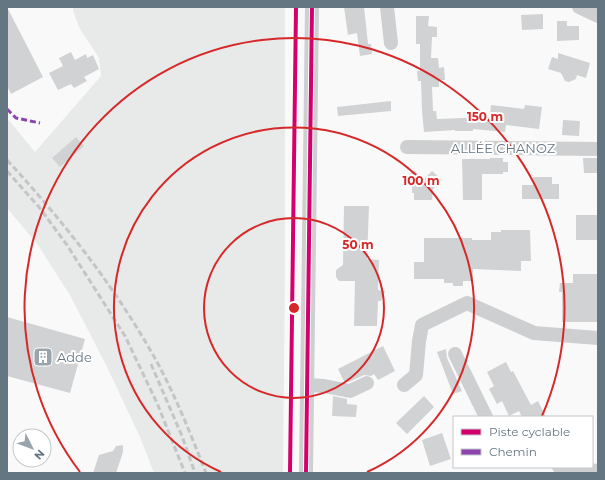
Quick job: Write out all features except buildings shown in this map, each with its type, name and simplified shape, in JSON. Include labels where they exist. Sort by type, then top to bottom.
[{"type":"street","points":[[306,473],[312,7]]},
{"type":"street","points":[[387,7],[391,43]]},
{"type":"street","points":[[579,7],[598,16]]},
{"type":"street","name":"ALLÉE CHANOZ","points":[[408,147],[598,148]]},
{"type":"street","points":[[404,386],[416,375],[422,325],[467,303],[534,333],[598,338]]},
{"type":"street","points":[[455,354],[486,416]]},
{"type":"street","points":[[306,385],[324,386],[350,391],[368,383]]},
{"type":"street","points":[[569,468],[598,471]]},
{"type":"shaded area","points":[[73,7],[285,7],[283,473],[154,473],[140,437],[107,367],[71,297],[38,245],[7,208],[7,118],[35,152],[101,76],[99,58],[80,29],[73,11]]},
{"type":"railway","points":[[7,160],[49,207],[88,256],[124,308],[157,362],[171,389],[206,473]]},
{"type":"railway","points":[[7,171],[39,207],[67,245],[125,336],[157,403],[185,473]]},
{"type":"railway","points":[[151,364],[182,436],[195,473]]},
{"type":"marked path","points":[[7,109],[16,118],[40,123]]},
{"type":"cycle path","points":[[290,473],[296,7]]},
{"type":"cycle path","points":[[306,473],[312,7]]},
{"type":"place","name":"Adde","points":[[43,357]]}]
